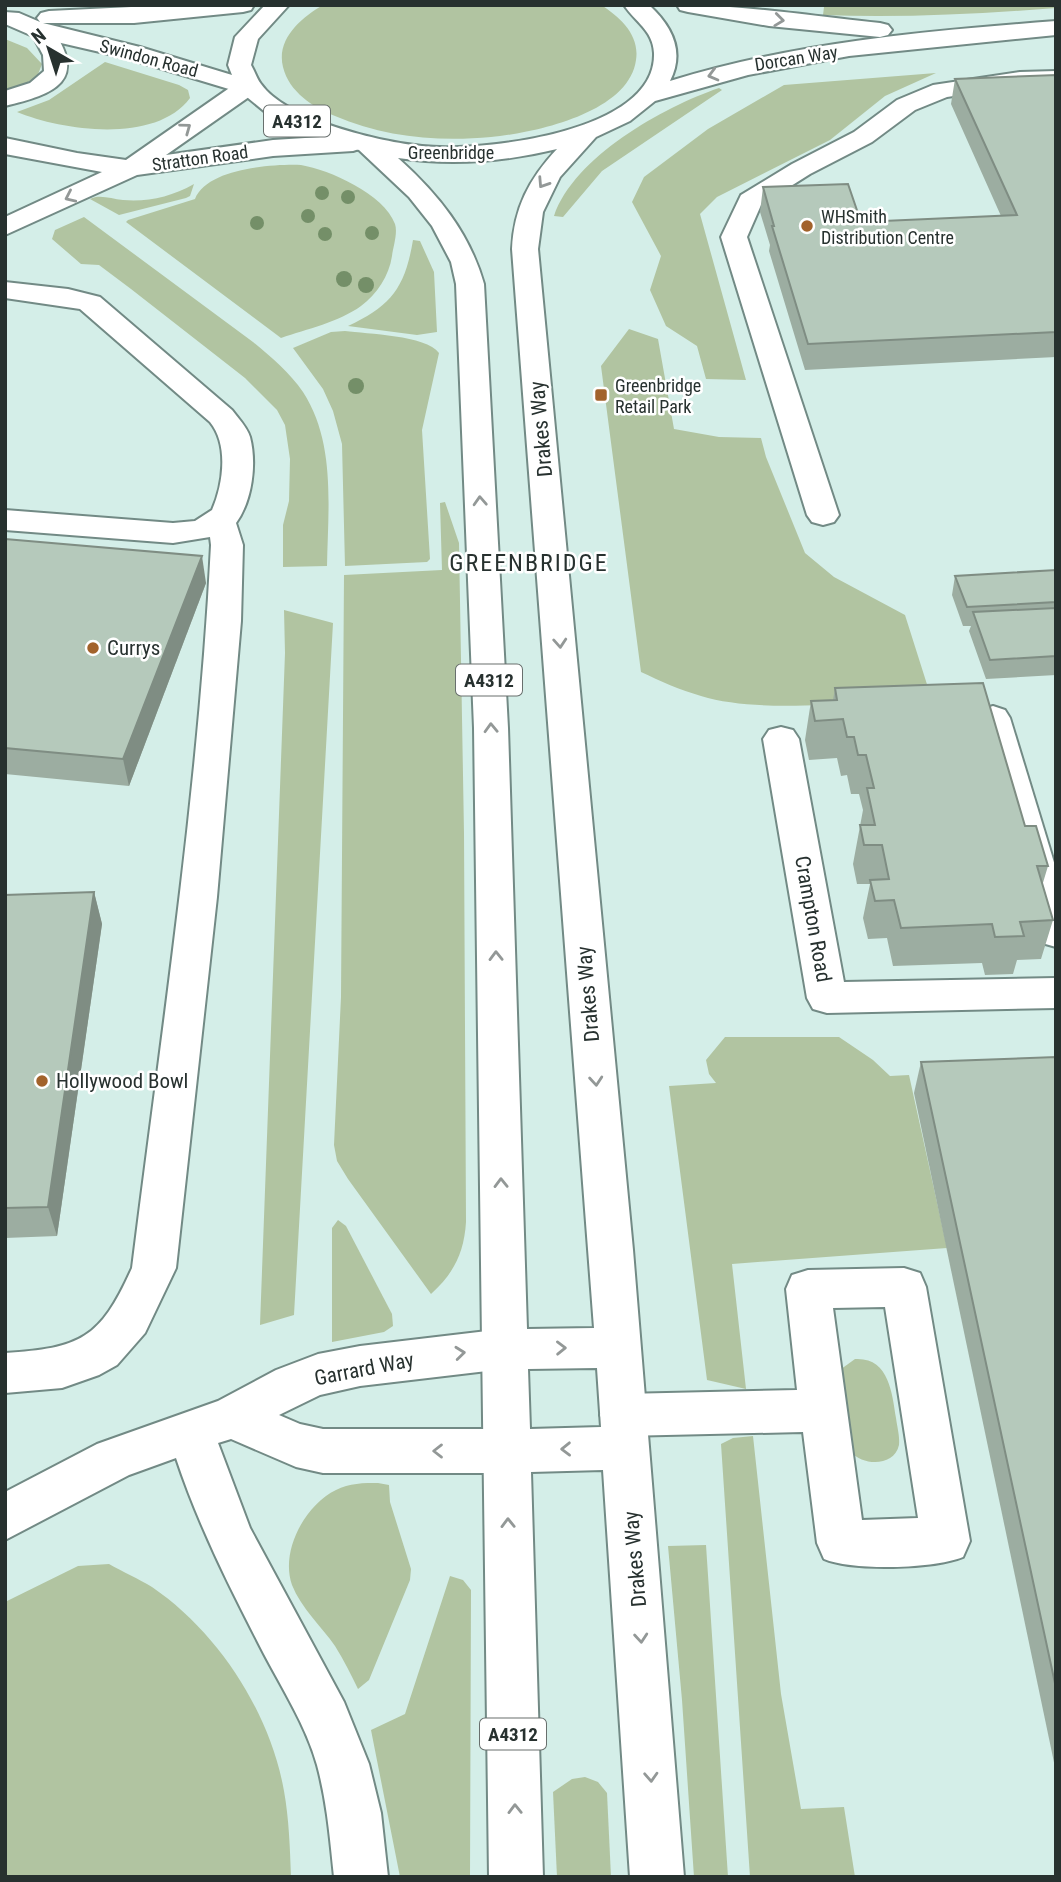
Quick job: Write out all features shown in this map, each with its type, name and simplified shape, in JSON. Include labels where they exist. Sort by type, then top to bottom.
[{"type":"main road","name":"Swindon Road","points":[[8,18],[134,16],[243,5]]},
{"type":"main road","name":"A4312","points":[[247,87],[242,69],[243,48],[254,27],[278,5]]},
{"type":"main road","name":"Greenbridge","points":[[247,87],[303,124],[361,145],[424,154],[481,154],[535,147],[587,132],[616,119],[647,96],[664,70],[666,49],[657,28],[635,5]]},
{"type":"main road","name":"Dorcan Way","points":[[688,5],[769,19],[949,36]]},
{"type":"main road","name":"Swindon Road","points":[[8,18],[43,32],[132,52],[247,87]]},
{"type":"main road","name":"Dorcan Way","points":[[647,96],[701,78],[750,66],[949,36],[1056,28]]},
{"type":"main road","points":[[5,99],[36,88],[57,69],[43,32]]},
{"type":"main road","points":[[824,515],[734,237],[750,201],[801,169],[863,137],[906,105],[942,90],[1020,79],[1056,78]]},
{"type":"main road","name":"Stratton Road","points":[[131,168],[247,87]]},
{"type":"main road","name":"Stratton Road","points":[[5,126],[108,150],[131,168]]},
{"type":"main road","name":"Drakes Way","points":[[587,132],[548,175],[531,203],[527,215],[525,249],[625,1432],[657,1877]]},
{"type":"main road","name":"A4312","points":[[361,145],[409,180],[439,214],[455,238],[470,284],[491,727],[516,1877]]},
{"type":"main road","name":"Stratton Road","points":[[5,146],[77,161],[131,168],[273,148],[361,145]]},
{"type":"main road","points":[[5,227],[131,168]]},
{"type":"main road","points":[[5,520],[173,533],[199,531],[219,521],[230,508],[236,450],[235,437],[221,416],[90,303],[68,297],[10,289]]},
{"type":"main road","points":[[5,1373],[61,1370],[96,1354],[116,1338],[127,1322],[154,1268],[193,938],[224,621],[227,545],[226,535],[219,521]]},
{"type":"main road","points":[[993,718],[1046,863],[1056,933]]},
{"type":"main road","name":"Crampton Road","points":[[781,739],[827,998],[1056,992]]},
{"type":"main road","points":[[904,1287],[946,1541],[841,1543],[823,1410],[808,1289],[904,1287]]},
{"type":"main road","name":"Garrard Way","points":[[5,1517],[114,1459],[211,1423],[318,1375],[360,1366],[504,1349],[618,1348]]},
{"type":"main road","points":[[361,1877],[354,1812],[343,1764],[326,1720],[233,1544],[215,1503],[211,1423],[323,1451],[507,1451],[625,1432],[823,1410]]},
{"type":"green space","points":[[323,5],[601,5],[615,15],[632,35],[636,60],[630,78],[616,94],[598,107],[554,125],[509,135],[451,139],[391,133],[353,123],[318,108],[296,91],[286,76],[282,57],[287,39],[306,16]]},
{"type":"green space","points":[[799,5],[1056,5],[1056,8],[940,15],[852,16],[823,15],[824,7]]},
{"type":"green space","points":[[5,39],[27,48],[42,64],[37,77],[8,93],[5,91]]},
{"type":"green space","points":[[105,62],[179,85],[188,90],[190,98],[175,113],[132,128],[83,128],[36,119],[17,112],[49,100]]},
{"type":"green space","points":[[936,73],[885,96],[830,140],[717,197],[700,214],[746,380],[706,379],[697,346],[666,326],[650,290],[661,256],[632,202],[644,177],[708,129],[784,85]]},
{"type":"green space","points":[[719,88],[722,90],[602,171],[563,217],[554,216],[565,194],[580,174],[623,137],[672,108]]},
{"type":"green space","points":[[301,165],[341,178],[368,193],[389,213],[396,228],[390,263],[377,290],[352,312],[312,328],[281,338],[126,222],[195,199],[213,180],[226,174],[258,167]]},
{"type":"green space","points":[[194,184],[190,196],[186,198],[119,215],[90,199],[150,199]]},
{"type":"green space","points":[[84,217],[253,342],[286,372],[303,392],[314,412],[325,454],[329,499],[327,566],[283,567],[283,525],[289,501],[290,459],[285,425],[277,410],[245,378],[131,289],[99,265],[81,264],[52,239],[55,230]]},
{"type":"green space","points":[[413,240],[420,241],[434,272],[437,332],[417,335],[348,326],[375,311],[394,294],[406,271]]},
{"type":"green space","points":[[629,329],[658,339],[674,429],[719,437],[761,438],[766,457],[805,553],[834,577],[905,615],[931,697],[814,705],[754,705],[701,696],[641,672],[601,366]]},
{"type":"green space","points":[[345,331],[422,342],[439,353],[422,430],[430,559],[427,562],[345,566],[342,444],[333,411],[323,389],[293,348],[331,332]]},
{"type":"green space","points":[[445,502],[459,543],[466,1222],[463,1243],[456,1262],[431,1294],[348,1179],[337,1161],[334,1145],[341,997],[344,575],[442,570],[440,503]]},
{"type":"green space","points":[[284,610],[333,623],[294,1315],[260,1325],[285,653]]},
{"type":"green space","points":[[725,1037],[839,1037],[873,1060],[890,1076],[909,1075],[947,1248],[732,1264],[746,1389],[707,1380],[669,1086],[716,1083],[709,1074],[706,1060]]},
{"type":"green space","points":[[338,1220],[346,1226],[392,1314],[393,1326],[384,1332],[332,1342],[332,1228]]},
{"type":"green space","points":[[855,1359],[866,1360],[882,1370],[893,1398],[899,1445],[896,1452],[885,1461],[870,1462],[851,1452],[837,1372]]},
{"type":"green space","points":[[753,1436],[781,1694],[801,1809],[844,1807],[855,1877],[750,1877],[721,1444],[733,1438]]},
{"type":"green space","points":[[378,1483],[389,1485],[390,1502],[411,1569],[410,1580],[369,1680],[358,1689],[335,1646],[296,1593],[289,1572],[289,1558],[298,1530],[314,1506],[346,1486]]},
{"type":"green space","points":[[706,1545],[728,1877],[694,1877],[668,1546]]},
{"type":"green space","points":[[109,1564],[152,1587],[176,1605],[219,1650],[237,1676],[267,1732],[277,1761],[288,1823],[291,1877],[5,1877],[5,1602],[78,1566]]},
{"type":"green space","points":[[450,1576],[463,1580],[471,1590],[470,1877],[400,1877],[371,1730],[405,1714]]},
{"type":"green space","points":[[585,1777],[598,1782],[607,1793],[611,1877],[557,1877],[553,1792],[572,1779]]},
{"type":"building","name":"WHSmith Distribution Centre","points":[[1056,75],[1056,332],[808,344],[763,187],[848,184],[861,222],[1017,215],[955,79]]},
{"type":"building","name":"Currys","points":[[5,539],[202,556],[123,759],[5,748]]},
{"type":"building","points":[[1056,570],[1056,602],[967,607],[955,576]]},
{"type":"building","points":[[1056,608],[1056,656],[990,660],[973,612]]},
{"type":"building","points":[[983,683],[1025,826],[1036,826],[1048,866],[1037,866],[1053,920],[1020,922],[1024,936],[995,937],[992,924],[901,928],[894,900],[875,901],[870,880],[889,879],[882,845],[864,845],[860,825],[875,825],[867,788],[874,788],[866,755],[858,755],[854,737],[847,737],[843,719],[815,721],[811,701],[837,700],[835,688]]},
{"type":"building","name":"Hollywood Bowl","points":[[94,892],[48,1207],[5,1208],[5,895]]},
{"type":"building","points":[[1056,1057],[1056,1688],[921,1062]]},
{"type":"place","name":"WHSmith Distribution Centre","points":[[807,226]]},
{"type":"place","name":"Greenbridge Retail Park","points":[[601,395]]},
{"type":"place","name":"Currys","points":[[93,648]]},
{"type":"place","name":"Hollywood Bowl","points":[[42,1081]]},
{"type":"district","name":"GREENBRIDGE","points":[[529,563]]}]
